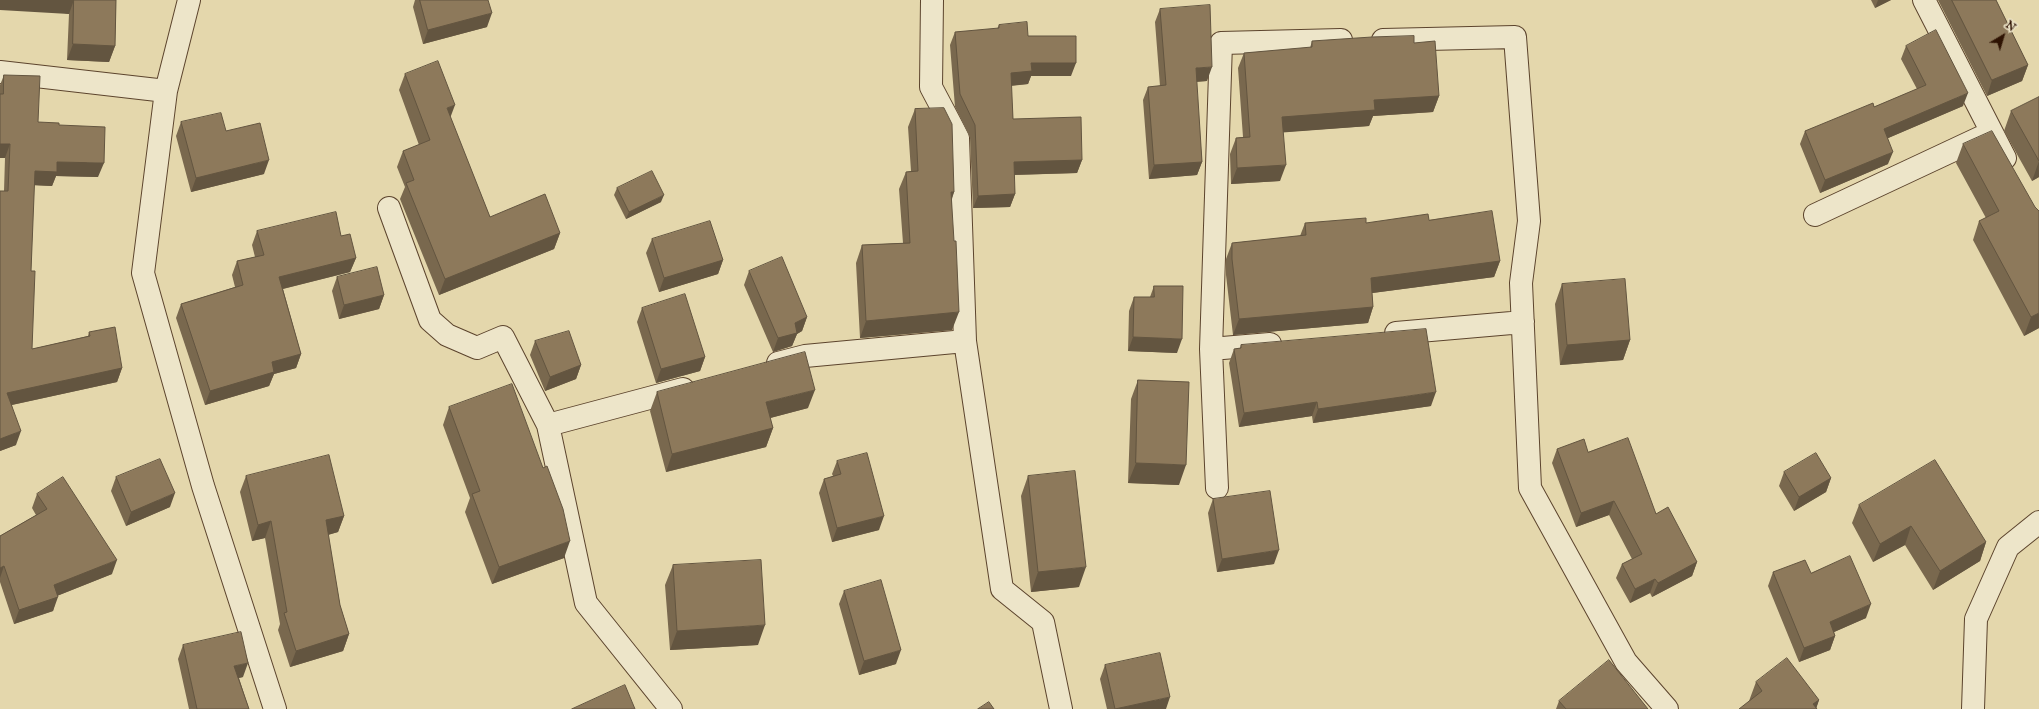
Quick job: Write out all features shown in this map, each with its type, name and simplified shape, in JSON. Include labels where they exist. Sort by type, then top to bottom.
[{"type":"street","points":[[189,0],[166,91],[143,273],[203,486],[275,709]]},
{"type":"street","points":[[932,0],[931,87],[958,138],[965,341],[1002,589],[1043,622],[1061,709]]},
{"type":"street","points":[[1924,0],[1991,133],[2013,173]]},
{"type":"street","points":[[1217,488],[1211,349],[1221,43],[1515,37],[1529,221],[1521,283],[1530,488],[1626,662],[1666,709]]},
{"type":"street","points":[[0,72],[166,91]]},
{"type":"street","points":[[1815,215],[1991,133]]},
{"type":"street","points":[[389,208],[430,320],[447,335],[478,348],[503,337],[548,425],[586,603],[671,709]]},
{"type":"street","points":[[1375,335],[1523,322]]},
{"type":"street","points":[[760,368],[805,356],[965,341]]},
{"type":"street","points":[[1211,349],[1289,342]]},
{"type":"street","points":[[548,425],[699,384]]},
{"type":"street","points":[[1973,709],[1976,619],[2008,547],[2039,522]]},
{"type":"building","points":[[74,0],[116,0],[115,46],[73,44]]},
{"type":"building","points":[[420,0],[488,0],[492,13],[428,30]]},
{"type":"building","points":[[1952,0],[1996,0],[2028,65],[1992,80]]},
{"type":"building","points":[[1210,5],[1212,67],[1196,68],[1202,162],[1154,165],[1148,87],[1166,85],[1160,9]]},
{"type":"building","points":[[1027,22],[1028,36],[1076,36],[1076,63],[1031,63],[1032,71],[1011,73],[1013,119],[1081,117],[1082,160],[1014,162],[1015,194],[978,196],[975,125],[960,94],[955,32],[999,28],[999,25]]},
{"type":"building","points":[[1936,30],[1968,93],[1884,129],[1893,152],[1825,180],[1805,131],[1873,103],[1874,107],[1926,85],[1906,46]]},
{"type":"building","points":[[1414,36],[1414,43],[1435,41],[1439,96],[1374,100],[1375,110],[1282,117],[1286,165],[1237,168],[1236,138],[1250,137],[1244,53],[1312,47],[1312,41]]},
{"type":"building","points":[[438,61],[455,105],[447,108],[490,217],[545,194],[560,233],[445,279],[406,183],[414,180],[403,151],[430,140],[405,74]]},
{"type":"building","points":[[4,75],[40,76],[38,122],[59,123],[59,125],[105,127],[104,163],[57,162],[57,172],[35,171],[31,271],[35,271],[32,349],[90,336],[89,332],[115,327],[122,368],[7,393],[21,431],[0,439],[0,191],[8,191],[10,144],[0,144],[0,94],[3,94]]},
{"type":"building","points":[[2039,97],[2039,161],[2011,111]]},
{"type":"building","points":[[944,108],[952,124],[954,192],[951,192],[954,241],[956,241],[959,312],[866,321],[862,245],[910,243],[906,172],[918,171],[915,109]]},
{"type":"building","points":[[221,113],[226,131],[260,123],[269,160],[196,178],[181,122]]},
{"type":"building","points":[[1992,131],[2035,207],[2039,211],[2039,313],[2031,317],[1979,221],[1999,211],[1963,144]]},
{"type":"building","points":[[652,171],[664,195],[629,212],[617,188]]},
{"type":"building","points":[[1492,211],[1500,261],[1371,278],[1373,307],[1239,319],[1232,259],[1232,243],[1306,235],[1305,223],[1366,218],[1366,223],[1428,214],[1429,220]]},
{"type":"building","points":[[336,212],[341,236],[350,234],[356,258],[279,277],[301,354],[272,362],[274,372],[210,391],[181,304],[243,285],[237,261],[264,255],[257,231]]},
{"type":"building","points":[[710,221],[723,260],[664,278],[652,239]]},
{"type":"building","points":[[782,257],[807,317],[795,323],[797,333],[778,338],[749,271]]},
{"type":"building","points":[[377,267],[384,295],[344,305],[337,277]]},
{"type":"building","points":[[1625,279],[1630,340],[1567,345],[1562,284]]},
{"type":"building","points":[[1154,286],[1183,286],[1182,339],[1133,337],[1134,297],[1154,297]]},
{"type":"building","points":[[685,294],[705,357],[661,369],[642,308]]},
{"type":"building","points":[[1426,329],[1436,392],[1318,409],[1317,402],[1244,413],[1234,349],[1241,348],[1241,345]]},
{"type":"building","points":[[569,331],[581,365],[550,377],[535,341]]},
{"type":"building","points":[[805,352],[815,390],[766,402],[773,428],[672,454],[657,392]]},
{"type":"building","points":[[1138,380],[1189,382],[1186,465],[1136,463]]},
{"type":"building","points":[[512,384],[543,468],[547,466],[563,509],[570,541],[499,567],[472,494],[480,491],[449,407]]},
{"type":"building","points":[[1628,438],[1656,514],[1668,507],[1697,562],[1658,583],[1655,579],[1635,589],[1622,564],[1642,554],[1614,501],[1581,513],[1557,449],[1584,439],[1588,452]]},
{"type":"building","points":[[867,453],[884,516],[837,528],[824,479],[841,474],[837,461]]},
{"type":"building","points":[[1816,453],[1831,478],[1799,497],[1784,472]]},
{"type":"building","points":[[329,455],[344,516],[326,520],[340,605],[349,634],[296,651],[284,613],[287,612],[271,521],[258,525],[246,476]]},
{"type":"building","points":[[160,459],[175,493],[131,512],[116,477]]},
{"type":"building","points":[[1935,460],[1986,542],[1940,571],[1911,526],[1880,544],[1859,505]]},
{"type":"building","points":[[1075,471],[1086,567],[1038,572],[1028,476]]},
{"type":"building","points":[[63,477],[117,560],[54,585],[58,597],[19,610],[4,566],[0,568],[0,536],[47,509],[37,494]]},
{"type":"building","points":[[1270,491],[1279,550],[1222,559],[1213,499]]},
{"type":"building","points":[[1850,556],[1871,604],[1830,622],[1835,636],[1804,648],[1773,572],[1805,560],[1811,573]]},
{"type":"building","points":[[761,560],[765,625],[677,631],[673,565]]},
{"type":"building","points":[[881,580],[901,650],[864,661],[844,591]]},
{"type":"building","points":[[241,632],[248,663],[234,666],[249,709],[197,709],[183,645]]},
{"type":"building","points":[[1160,653],[1170,697],[1115,709],[1105,665]]},
{"type":"building","points":[[1787,658],[1819,700],[1813,704],[1817,709],[1739,709],[1762,691],[1756,682]]},
{"type":"building","points":[[1609,660],[1648,709],[1566,709],[1559,701]]},
{"type":"building","points":[[625,685],[635,709],[572,709]]},
{"type":"building","points":[[989,702],[994,709],[978,709]]}]
